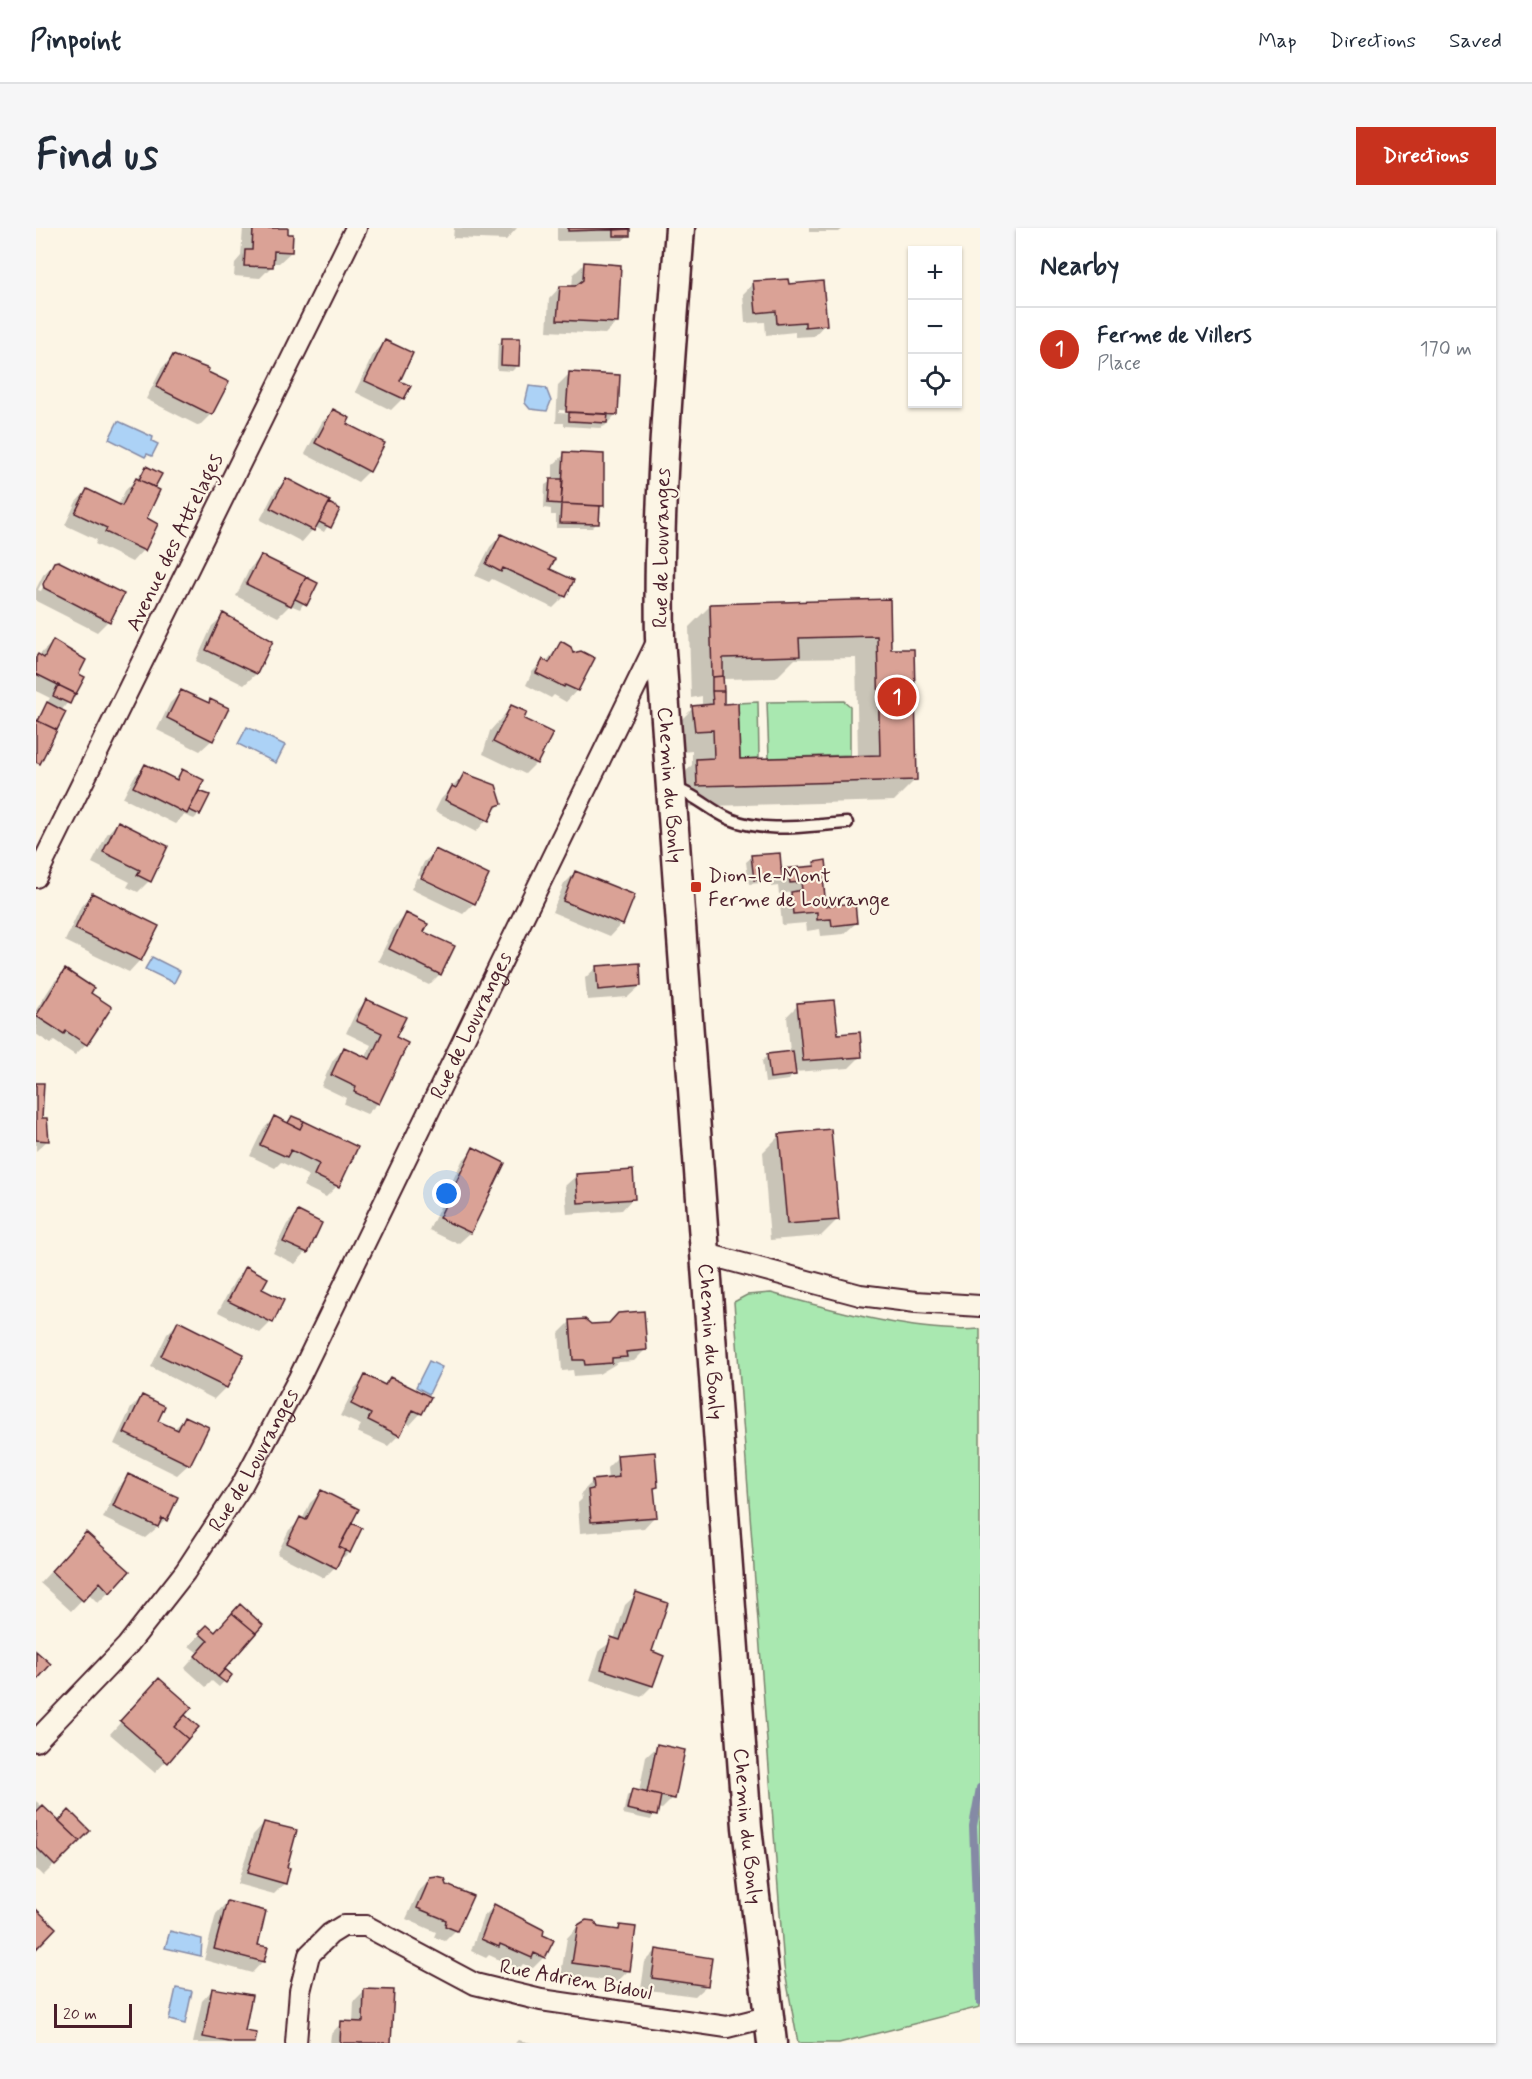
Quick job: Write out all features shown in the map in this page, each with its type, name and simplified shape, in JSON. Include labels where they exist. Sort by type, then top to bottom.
[{"type":"street","name":"Avenue des Attelages","points":[[36,877],[356,228]]},
{"type":"street","name":"Rue de Louvranges","points":[[36,1741],[127,1646],[185,1572],[242,1485],[303,1369],[660,638],[658,577],[665,410],[680,228]]},
{"type":"street","name":"Chemin du Bonly","points":[[660,638],[747,1827],[770,2030]]},
{"type":"street","points":[[706,1254],[860,1294],[916,1302],[980,1306]]},
{"type":"street","name":"Rue Adrien Bidoul","points":[[296,2043],[300,1991],[309,1955],[330,1934],[343,1926],[366,1926],[474,1984],[541,2000],[770,2030]]},
{"type":"lane","points":[[670,787],[692,794],[730,819],[765,827],[847,823]]},
{"type":"green space","points":[[844,701],[850,706],[850,755],[769,758],[767,702]]},
{"type":"green space","points":[[758,702],[759,758],[740,759],[738,703]]},
{"type":"green space","points":[[771,1293],[902,1324],[955,1330],[980,1329],[980,2007],[839,2043],[798,2043],[784,1967],[734,1302],[747,1295]]},
{"type":"water","points":[[529,386],[546,388],[551,401],[547,411],[530,409],[525,403]]},
{"type":"water","points":[[118,421],[153,437],[152,441],[158,444],[152,456],[147,454],[145,457],[109,439]]},
{"type":"water","points":[[247,727],[285,745],[276,763],[238,744]]},
{"type":"water","points":[[152,957],[180,971],[174,983],[145,969]]},
{"type":"water","points":[[429,1361],[442,1367],[429,1394],[416,1387]]},
{"type":"water","points":[[170,1931],[202,1939],[201,1956],[165,1948]]},
{"type":"water","points":[[176,1988],[192,1991],[185,2024],[169,2020]]},
{"type":"building","points":[[253,228],[288,228],[288,234],[293,234],[292,252],[274,251],[273,267],[244,266],[245,250],[252,250]]},
{"type":"building","points":[[568,228],[630,228],[630,229],[568,231]]},
{"type":"building","points":[[630,229],[630,236],[614,236],[614,230]]},
{"type":"building","points":[[584,262],[621,265],[618,323],[557,320],[560,286],[575,286],[583,280]]},
{"type":"building","points":[[788,279],[789,284],[823,281],[827,325],[805,327],[805,322],[777,324],[776,311],[756,313],[753,281]]},
{"type":"building","points":[[502,338],[520,338],[519,366],[501,365]]},
{"type":"building","points":[[385,340],[413,353],[400,381],[411,386],[404,399],[365,381]]},
{"type":"building","points":[[173,355],[209,369],[208,372],[229,382],[212,415],[156,387]]},
{"type":"building","points":[[569,372],[620,375],[618,415],[566,412]]},
{"type":"building","points":[[333,409],[350,418],[347,424],[385,443],[370,472],[315,443]]},
{"type":"building","points":[[569,412],[608,414],[607,423],[569,421]]},
{"type":"building","points":[[564,452],[604,454],[604,506],[561,504]]},
{"type":"building","points":[[146,466],[162,474],[155,487],[139,480]]},
{"type":"building","points":[[136,478],[160,490],[147,518],[158,524],[145,551],[105,532],[107,528],[75,513],[87,489],[122,506]]},
{"type":"building","points":[[286,478],[330,501],[314,531],[270,508]]},
{"type":"building","points":[[550,479],[563,479],[561,504],[548,503]]},
{"type":"building","points":[[329,503],[340,509],[331,528],[319,522]]},
{"type":"building","points":[[561,504],[600,506],[599,524],[560,523]]},
{"type":"building","points":[[501,534],[555,559],[550,569],[574,580],[566,597],[503,568],[501,572],[486,564]]},
{"type":"building","points":[[261,555],[306,577],[291,606],[246,584]]},
{"type":"building","points":[[58,561],[124,594],[110,622],[44,588],[43,584],[54,562]]},
{"type":"building","points":[[306,577],[318,583],[307,605],[295,599]]},
{"type":"building","points":[[890,599],[891,649],[914,649],[917,780],[697,786],[696,759],[714,758],[713,730],[695,731],[692,706],[713,704],[712,691],[724,691],[724,704],[738,703],[740,759],[880,755],[877,636],[799,638],[800,656],[723,658],[723,676],[712,677],[710,604]]},
{"type":"building","points":[[223,613],[273,641],[257,674],[206,650]]},
{"type":"building","points":[[53,640],[86,660],[79,674],[85,677],[76,694],[36,674],[36,657],[38,654],[44,658]]},
{"type":"building","points":[[561,641],[571,647],[573,653],[581,651],[595,658],[578,691],[565,685],[564,687],[536,673],[543,659],[549,663]]},
{"type":"building","points":[[723,676],[724,691],[712,691],[712,677]]},
{"type":"building","points":[[58,685],[75,693],[70,704],[53,696]]},
{"type":"building","points":[[181,690],[209,703],[210,699],[229,708],[213,741],[167,718]]},
{"type":"building","points":[[47,702],[66,712],[57,730],[38,721]]},
{"type":"building","points":[[511,705],[527,712],[524,719],[553,733],[537,764],[493,742]]},
{"type":"building","points":[[36,720],[57,730],[40,764],[36,762]]},
{"type":"building","points":[[145,764],[177,780],[182,769],[204,780],[187,814],[133,787]]},
{"type":"building","points":[[464,773],[496,785],[502,804],[496,806],[489,821],[445,800],[452,786],[456,788]]},
{"type":"building","points":[[199,791],[210,795],[200,815],[189,810]]},
{"type":"building","points":[[118,821],[168,846],[151,882],[137,875],[140,870],[103,852]]},
{"type":"building","points":[[435,849],[489,875],[475,904],[421,878]]},
{"type":"building","points":[[780,853],[782,877],[754,880],[751,855]]},
{"type":"building","points":[[826,860],[828,878],[823,878],[826,906],[855,903],[857,923],[832,926],[831,919],[817,920],[817,912],[793,914],[791,892],[802,890],[801,882],[790,883],[789,876],[782,877],[781,869],[815,866],[814,862]]},
{"type":"building","points":[[575,871],[635,895],[623,925],[563,901]]},
{"type":"building","points":[[92,893],[159,926],[141,961],[75,929]]},
{"type":"building","points":[[406,913],[428,924],[424,932],[455,946],[441,975],[389,949]]},
{"type":"building","points":[[640,963],[641,986],[598,990],[596,966]]},
{"type":"building","points":[[65,969],[94,988],[91,993],[112,1007],[87,1045],[66,1031],[64,1034],[36,1016]]},
{"type":"building","points":[[366,999],[406,1017],[396,1037],[408,1043],[379,1104],[354,1092],[356,1087],[331,1075],[344,1047],[370,1059],[382,1033],[356,1021]]},
{"type":"building","points":[[834,1000],[838,1034],[860,1032],[862,1057],[803,1061],[797,1003]]},
{"type":"building","points":[[793,1051],[796,1075],[770,1078],[767,1054]]},
{"type":"building","points":[[36,1083],[44,1083],[42,1118],[47,1118],[49,1141],[36,1140]]},
{"type":"building","points":[[274,1116],[300,1129],[304,1121],[358,1147],[339,1187],[314,1175],[319,1164],[291,1150],[287,1157],[260,1145]]},
{"type":"building","points":[[292,1116],[304,1121],[300,1129],[288,1123]]},
{"type":"building","points":[[831,1129],[839,1220],[787,1224],[779,1134]]},
{"type":"building","points":[[473,1147],[505,1163],[471,1233],[439,1218]]},
{"type":"building","points":[[633,1170],[635,1199],[578,1203],[576,1174]]},
{"type":"building","points":[[298,1211],[322,1223],[308,1253],[283,1242]]},
{"type":"building","points":[[246,1266],[268,1278],[262,1289],[284,1300],[273,1323],[228,1301]]},
{"type":"building","points":[[644,1311],[647,1350],[626,1352],[627,1357],[612,1358],[612,1363],[585,1365],[584,1360],[573,1360],[570,1320],[585,1319],[591,1324],[609,1323],[618,1313]]},
{"type":"building","points":[[178,1321],[244,1354],[227,1388],[161,1356]]},
{"type":"building","points":[[365,1375],[385,1385],[390,1377],[431,1397],[422,1414],[413,1410],[400,1436],[368,1420],[371,1414],[351,1404]]},
{"type":"building","points":[[142,1395],[165,1406],[158,1421],[178,1430],[185,1416],[209,1427],[190,1465],[124,1433]]},
{"type":"building","points":[[655,1452],[658,1487],[654,1488],[657,1517],[591,1522],[588,1490],[593,1489],[592,1480],[619,1477],[617,1455]]},
{"type":"building","points":[[128,1474],[178,1497],[167,1521],[162,1518],[158,1527],[113,1506]]},
{"type":"building","points":[[321,1490],[359,1509],[339,1547],[345,1550],[336,1568],[287,1543],[300,1517],[306,1520]]},
{"type":"building","points":[[352,1523],[362,1528],[350,1553],[339,1547]]},
{"type":"building","points":[[86,1532],[130,1571],[110,1593],[100,1582],[83,1601],[51,1571]]},
{"type":"building","points":[[636,1592],[668,1603],[652,1651],[664,1656],[653,1686],[601,1669],[611,1637],[620,1640]]},
{"type":"building","points":[[240,1604],[263,1625],[256,1633],[232,1613]]},
{"type":"building","points":[[232,1613],[256,1633],[218,1677],[195,1656],[208,1641],[199,1633],[207,1625],[215,1632]]},
{"type":"building","points":[[36,1651],[51,1664],[36,1681]]},
{"type":"building","points":[[225,1669],[232,1675],[226,1683],[218,1677]]},
{"type":"building","points":[[159,1678],[192,1707],[174,1727],[188,1739],[168,1763],[120,1721]]},
{"type":"building","points":[[185,1715],[199,1727],[188,1739],[174,1727]]},
{"type":"building","points":[[657,1744],[685,1750],[675,1799],[647,1793]]},
{"type":"building","points":[[632,1789],[661,1796],[657,1816],[627,1809]]},
{"type":"building","points":[[43,1806],[80,1841],[55,1866],[36,1847],[36,1813]]},
{"type":"building","points":[[69,1810],[90,1831],[80,1841],[59,1821]]},
{"type":"building","points":[[264,1822],[297,1830],[287,1867],[290,1868],[286,1884],[247,1873]]},
{"type":"building","points":[[430,1878],[445,1879],[447,1885],[473,1896],[457,1931],[445,1926],[446,1920],[417,1908]]},
{"type":"building","points":[[227,1901],[266,1911],[258,1945],[268,1947],[264,1962],[214,1949]]},
{"type":"building","points":[[494,1904],[544,1930],[543,1935],[554,1940],[545,1958],[534,1953],[532,1958],[500,1944],[499,1947],[481,1939]]},
{"type":"building","points":[[36,1909],[56,1928],[36,1949]]},
{"type":"building","points":[[586,1920],[594,1921],[598,1927],[619,1930],[620,1925],[636,1927],[630,1971],[572,1963],[578,1925]]},
{"type":"building","points":[[656,1949],[712,1958],[708,1986],[652,1978]]},
{"type":"building","points":[[212,1988],[252,1995],[245,2031],[257,2033],[255,2043],[234,2043],[203,2037]]},
{"type":"building","points":[[364,1989],[394,1990],[391,2043],[340,2043],[341,2021],[363,2022]]},
{"type":"waterway","points":[[980,1788],[973,1826],[980,2001]]},
{"type":"place","name":"Ferme de Villers","points":[[897,697]]},
{"type":"place","name":"Dion-le-Mont Ferme de Louvrange","points":[[696,887]]}]
